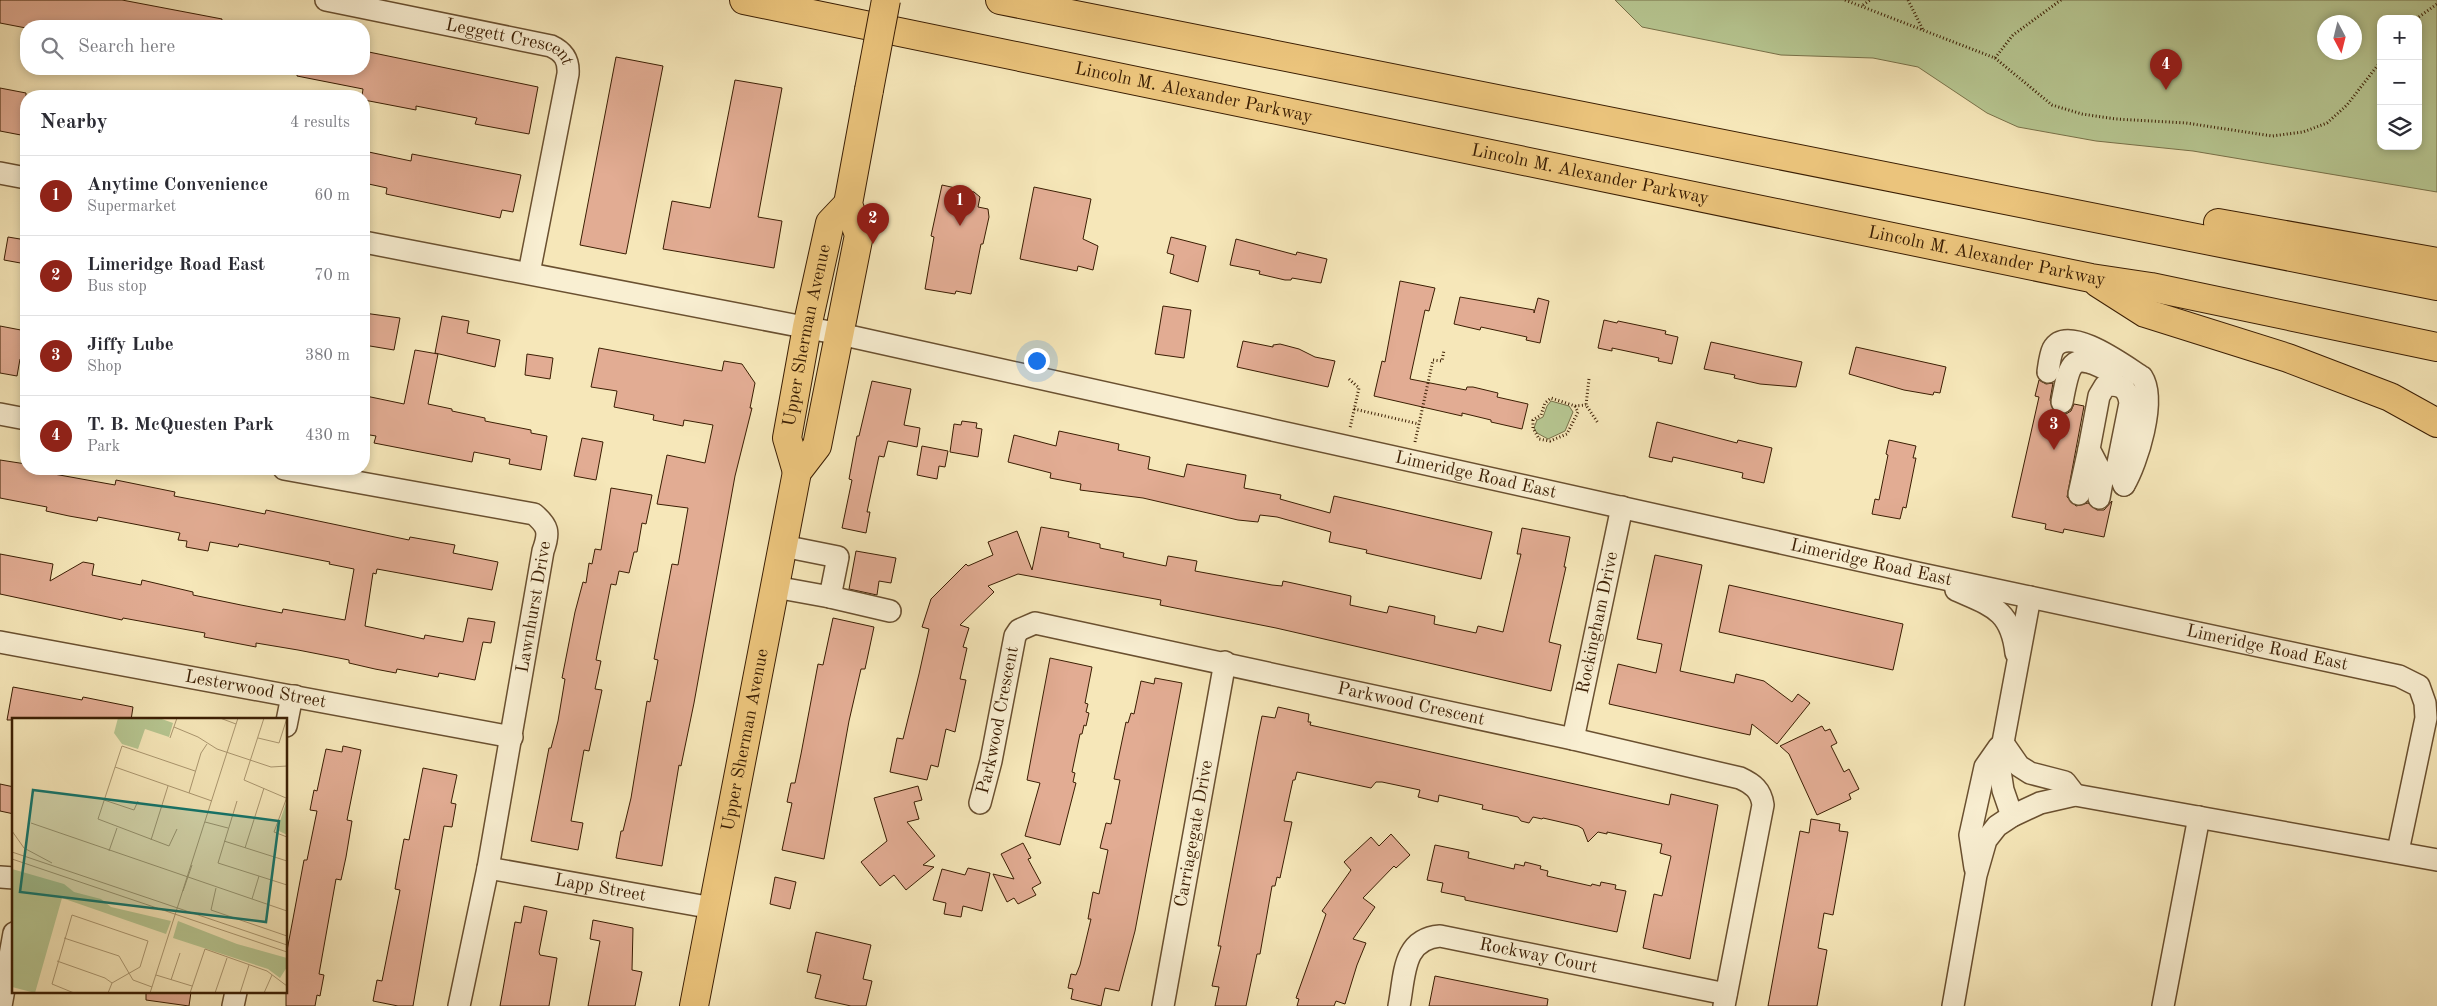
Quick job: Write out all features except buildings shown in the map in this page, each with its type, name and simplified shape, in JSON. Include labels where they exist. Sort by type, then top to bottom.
[{"type":"main road","name":"Lincoln M. Alexander Parkway","points":[[744,0],[2090,278],[2178,292],[2437,347]]},
{"type":"main road","name":"Upper Sherman Avenue","points":[[694,1006],[797,472],[817,446],[859,235],[848,204],[886,0]]},
{"type":"main road","points":[[1000,0],[2437,286]]},
{"type":"main road","points":[[1952,188],[2008,185],[2437,262]]},
{"type":"main road","name":"Upper Sherman Avenue","points":[[797,472],[787,438],[807,327],[830,223],[848,204]]},
{"type":"main road","points":[[2090,278],[2145,313],[2288,358],[2390,397],[2437,423]]},
{"type":"street","name":"Leggett Crescent","points":[[326,0],[551,46],[564,55],[568,62],[568,74],[529,273]]},
{"type":"street","points":[[0,173],[20,177]]},
{"type":"street","name":"Limeridge Road East","points":[[370,243],[840,334],[1917,573],[2399,676],[2419,686],[2425,703],[2426,718],[2398,851]]},
{"type":"street","points":[[2048,372],[2053,350],[2060,342],[2072,340],[2090,346],[2142,377],[2147,384],[2149,398],[2133,469],[2124,485]]},
{"type":"street","points":[[2062,402],[2068,373],[2072,365],[2080,360],[2092,362],[2131,383],[2137,393],[2138,405],[2124,485]]},
{"type":"street","points":[[2089,496],[2103,476],[2089,449],[2102,389],[2114,385],[2124,387],[2129,394],[2130,403],[2117,468],[2124,485]]},
{"type":"street","points":[[0,414],[20,418]]},
{"type":"street","name":"Lawnhurst Drive","points":[[317,475],[534,514],[542,519],[546,527],[547,540],[543,552],[512,737],[488,868],[459,1006]]},
{"type":"street","name":"Rockingham Drive","points":[[1573,739],[1622,507]]},
{"type":"street","points":[[783,546],[838,557],[830,597]]},
{"type":"street","points":[[1917,573],[1992,606],[2004,617],[2011,627],[2014,638],[2016,674]]},
{"type":"street","points":[[775,587],[890,611]]},
{"type":"street","points":[[2012,816],[2003,790],[1998,764],[2030,597]]},
{"type":"street","name":"Parkwood Crescent","points":[[980,802],[1015,636],[1025,626],[1035,623],[1049,624],[1225,662],[1740,778],[1751,783],[1761,796],[1762,810],[1725,1000]]},
{"type":"street","name":"Lesterwood Street","points":[[0,642],[512,737]]},
{"type":"street","name":"Carriagegate Drive","points":[[1162,1006],[1225,662]]},
{"type":"street","points":[[288,718],[292,696],[295,696]]},
{"type":"street","points":[[2003,743],[2019,766],[2030,773],[2065,782],[2075,795]]},
{"type":"street","points":[[1976,875],[1970,835],[1985,767],[2003,743]]},
{"type":"street","points":[[1953,1006],[1976,875],[1986,840],[1997,826],[2040,802],[2075,795],[2398,851],[2437,860]]},
{"type":"street","points":[[2163,1006],[2199,817]]},
{"type":"street","name":"Lapp Street","points":[[488,868],[714,908]]},
{"type":"street","name":"Rockway Court","points":[[1399,1006],[1409,955],[1420,941],[1429,937],[1440,936],[1725,1000]]},
{"type":"street","points":[[1,1006],[12,944]]},
{"type":"path","points":[[1844,0],[1863,5],[1923,31],[1995,58],[2052,106],[2082,114],[2116,119],[2186,123],[2272,136],[2304,132],[2327,123],[2347,105],[2377,66]]},
{"type":"path","points":[[1863,5],[1870,0]]},
{"type":"path","points":[[1908,0],[1923,31]]},
{"type":"path","points":[[1995,58],[2013,34],[2061,0]]},
{"type":"path","points":[[2422,15],[2437,4]]},
{"type":"path","points":[[1410,460],[1433,360],[1442,362],[1444,350]]},
{"type":"path","points":[[1346,446],[1359,388],[1349,379]]},
{"type":"path","points":[[1589,379],[1586,405],[1598,423]]},
{"type":"path","points":[[1575,406],[1578,412],[1567,434],[1550,441],[1539,439],[1533,428],[1533,420],[1541,415],[1545,403],[1551,398],[1575,406],[1586,405]]},
{"type":"path","points":[[1354,409],[1419,424]]},
{"type":"green space","points":[[1615,0],[2437,0],[2437,192],[2193,151],[2096,141],[2018,127],[1987,113],[1918,67],[1873,58],[1781,55],[1642,27]]},
{"type":"green space","points":[[1551,401],[1569,406],[1573,412],[1565,431],[1548,439],[1537,433],[1534,428],[1537,420],[1543,417]]},
{"type":"place","name":"T. B. McQuesten Park","points":[[2166,90]]},
{"type":"place","name":"Anytime Convenience","points":[[960,226]]},
{"type":"place","name":"Limeridge Road East","points":[[873,244]]},
{"type":"place","name":"Jiffy Lube","points":[[2054,450]]}]
